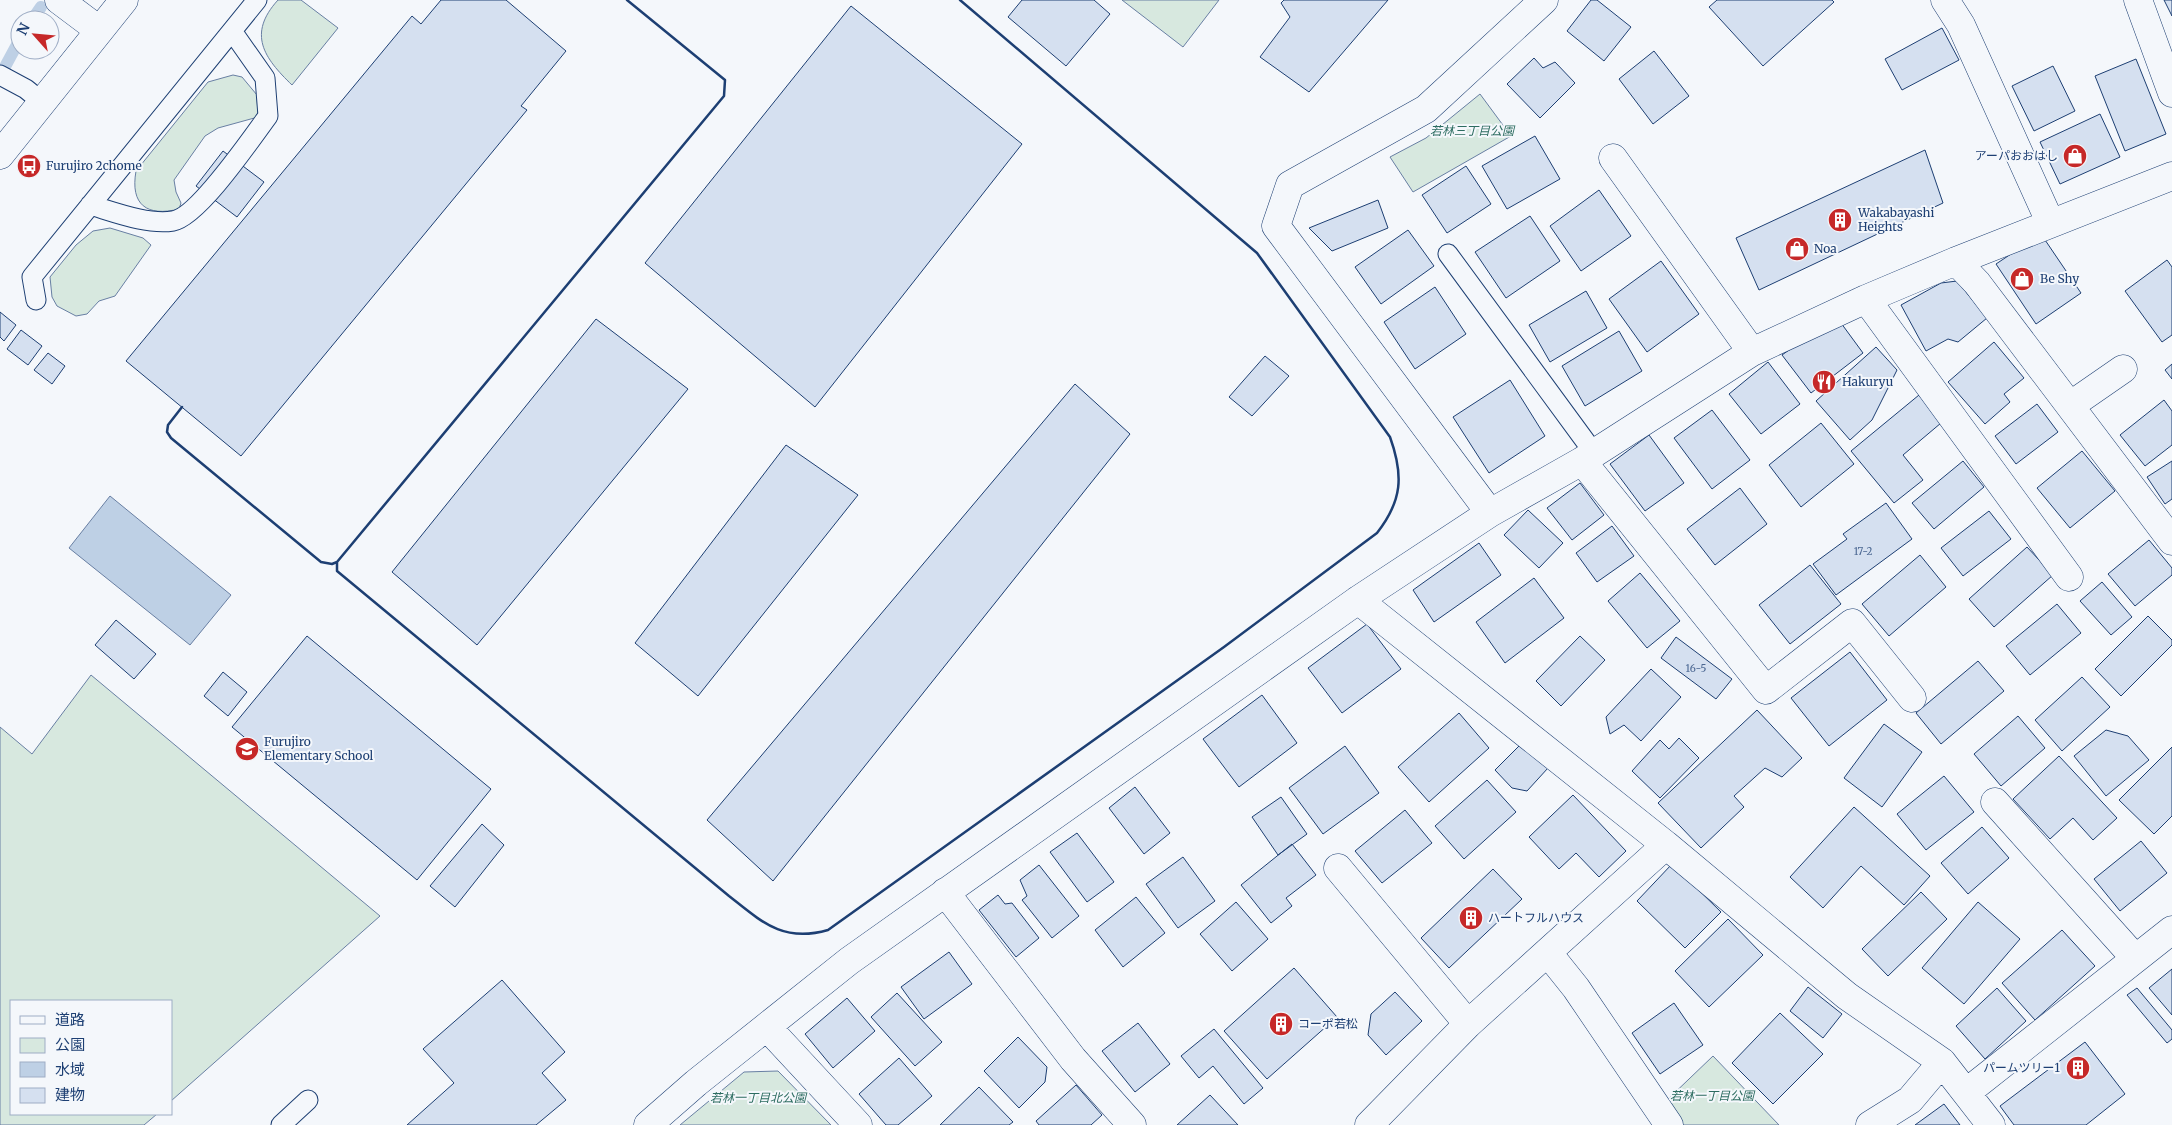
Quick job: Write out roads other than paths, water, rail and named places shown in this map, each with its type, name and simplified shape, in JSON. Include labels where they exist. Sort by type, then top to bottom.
[{"type":"street","points":[[59,0],[99,30]]},
{"type":"street","points":[[0,155],[124,0]]},
{"type":"street","points":[[1490,513],[1276,226],[1290,185],[1426,109],[1544,0]]},
{"type":"street","points":[[1945,0],[1961,25],[2050,222]]},
{"type":"street","points":[[2138,0],[2166,50],[2172,93]]},
{"type":"street","points":[[1613,158],[1752,352]]},
{"type":"street","points":[[648,1125],[696,1083],[849,961],[1358,600],[1490,513],[1588,457],[1752,352],[1866,299],[1956,261],[2050,222],[2172,176]]},
{"type":"street","points":[[1956,261],[1978,283],[2172,541]]},
{"type":"street","points":[[1866,299],[2069,577]]},
{"type":"street","points":[[2071,406],[2123,369]]},
{"type":"street","points":[[1588,457],[1766,690],[1852,623],[1912,698]]},
{"type":"street","points":[[1358,600],[1666,845],[1848,996],[1942,1062],[1991,1125]]},
{"type":"street","points":[[1995,802],[2135,958]]},
{"type":"street","points":[[1370,1125],[1468,1024],[1666,845]]},
{"type":"street","points":[[1338,868],[1468,1024]]},
{"type":"street","points":[[944,892],[1073,1059],[1132,1125]]},
{"type":"street","points":[[1966,1092],[2172,930]]},
{"type":"street","points":[[1548,953],[1576,988],[1669,1125]]},
{"type":"street","points":[[767,1027],[858,1125]]},
{"type":"street","points":[[1870,1125],[1910,1100],[1942,1062]]},
{"type":"lane","points":[[36,300],[32,277],[257,0]]},
{"type":"lane","points":[[90,205],[136,219],[174,221],[203,201],[268,116],[265,78],[232,30]]},
{"type":"lane","points":[[5,77],[42,102]]},
{"type":"lane","points":[[1448,254],[1588,457]]},
{"type":"lane","points":[[281,1125],[308,1100]]},
{"type":"water","points":[[110,496],[231,595],[190,645],[69,548]]},
{"type":"waterway","points":[[0,76],[10,58]]},
{"type":"place","name":"アーパおおはし","points":[[2075,156]]},
{"type":"place","name":"Furujiro 2chome","points":[[29,166]]},
{"type":"place","name":"Wakabayashi Heights","points":[[1840,220]]},
{"type":"place","name":"Noa","points":[[1797,249]]},
{"type":"place","name":"Be Shy","points":[[2022,279]]},
{"type":"place","name":"Hakuryu","points":[[1824,382]]},
{"type":"place","name":"Furujiro Elementary School","points":[[247,749]]},
{"type":"place","name":"ハートフルハウス","points":[[1471,918]]},
{"type":"place","name":"コーポ若松","points":[[1281,1024]]},
{"type":"place","name":"パームツリー1","points":[[2078,1068]]},
{"type":"park label","name":"若林三丁目公園","points":[[1472,131]]},
{"type":"park label","name":"若林一丁目公園","points":[[1712,1096]]},
{"type":"park label","name":"若林一丁目北公園","points":[[758,1098]]}]
